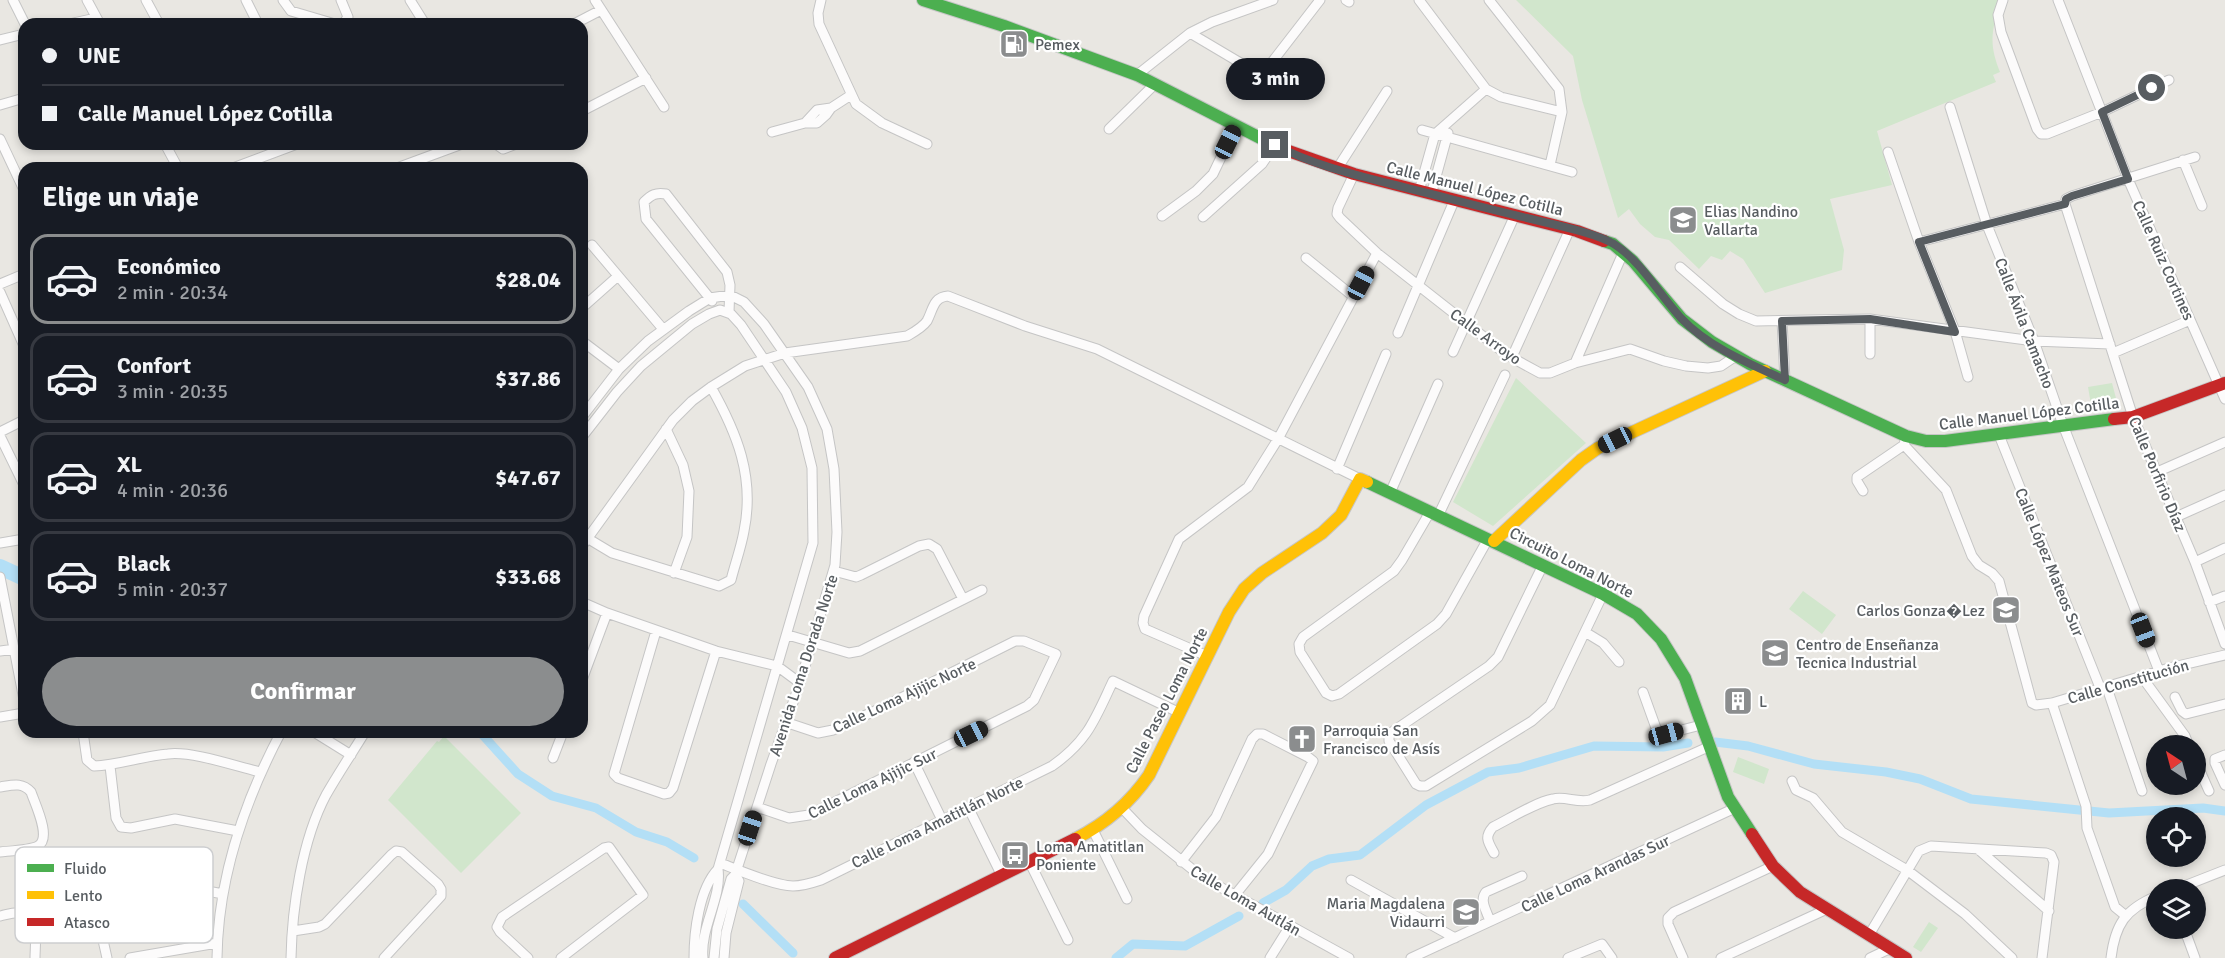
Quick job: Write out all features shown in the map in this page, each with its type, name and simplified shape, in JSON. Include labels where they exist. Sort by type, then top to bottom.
[{"type":"street","points":[[13,0],[22,18]]},
{"type":"street","points":[[87,0],[96,18]]},
{"type":"street","points":[[146,0],[156,18]]},
{"type":"street","points":[[246,0],[255,18]]},
{"type":"street","points":[[283,0],[291,11],[315,18]]},
{"type":"street","points":[[341,0],[347,18]]},
{"type":"street","points":[[410,0],[421,18]]},
{"type":"street","points":[[595,0],[664,107]]},
{"type":"street","points":[[821,0],[818,13],[819,24],[856,104],[882,123],[927,144]]},
{"type":"street","name":"Calle Manuel López Cotilla","points":[[923,0],[1004,26],[1137,75],[1288,152],[1354,174],[1570,229],[1613,244],[1633,261],[1682,319],[1712,342],[1765,371],[1905,440],[1936,441],[2000,435],[2133,417],[2222,384]]},
{"type":"street","points":[[1137,75],[1190,33],[1212,22],[1273,0]]},
{"type":"street","points":[[1262,75],[1320,0]]},
{"type":"street","points":[[1419,0],[1486,89],[1501,97],[1562,112]]},
{"type":"street","points":[[1489,0],[1556,84],[1562,112],[1550,165]]},
{"type":"street","points":[[2002,0],[1998,15],[2001,32],[2037,129],[2041,134],[2047,134],[2102,112],[2169,81]]},
{"type":"street","name":"Calle Ruiz Cortines","points":[[2058,0],[2128,179],[2190,320],[2222,384],[2225,399]]},
{"type":"street","points":[[586,18],[601,10]]},
{"type":"street","points":[[1190,33],[1276,84]]},
{"type":"street","points":[[0,40],[18,36]]},
{"type":"street","points":[[588,108],[646,78]]},
{"type":"street","points":[[1109,129],[1155,84]]},
{"type":"street","points":[[1419,191],[1435,134],[1486,89]]},
{"type":"street","points":[[1337,169],[1388,91]]},
{"type":"street","points":[[772,132],[805,123],[817,123],[826,116],[831,108],[851,95]]},
{"type":"street","points":[[1,103],[18,99]]},
{"type":"street","name":"Calle Ávila Camacho","points":[[1950,107],[1987,225],[2034,341],[2063,425],[2159,671]]},
{"type":"street","points":[[1431,195],[1452,119]]},
{"type":"street","points":[[1161,216],[1196,191],[1213,174],[1236,126]]},
{"type":"street","points":[[1422,130],[1572,172]]},
{"type":"street","points":[[0,139],[18,177]]},
{"type":"street","points":[[1203,217],[1262,164],[1275,145]]},
{"type":"street","points":[[249,162],[281,150]]},
{"type":"street","points":[[413,162],[446,150]]},
{"type":"street","points":[[1888,152],[1919,242],[1955,332],[1968,377]]},
{"type":"street","points":[[1919,242],[2066,202],[2195,156]]},
{"type":"street","points":[[2183,160],[2202,206]]},
{"type":"street","name":"Calle Arroyo","points":[[1354,174],[1337,214],[1377,253],[1512,357],[1540,373],[1550,374],[1575,363],[1630,349],[1664,361],[1708,368],[1721,366],[1737,356]]},
{"type":"street","points":[[718,311],[646,219],[644,202],[650,196],[659,192],[666,194],[727,272],[730,285],[729,312]]},
{"type":"street","points":[[1398,333],[1454,201]]},
{"type":"street","name":"Calle Porfirio Díaz","points":[[2066,202],[2133,417],[2176,517],[2225,644]]},
{"type":"street","points":[[1453,352],[1515,215]]},
{"type":"street","points":[[1512,357],[1570,229]]},
{"type":"street","points":[[592,245],[663,329]]},
{"type":"street","points":[[1207,656],[1145,629],[1143,623],[1179,539],[1248,487],[1278,439],[1377,253]]},
{"type":"street","points":[[1575,363],[1623,253]]},
{"type":"street","points":[[1306,258],[1354,297]]},
{"type":"street","points":[[1680,267],[1723,304],[1756,321],[1870,319],[1955,332],[2111,349],[2190,320]]},
{"type":"street","points":[[0,284],[18,276]]},
{"type":"street","points":[[588,303],[618,276]]},
{"type":"street","points":[[0,292],[18,332]]},
{"type":"street","points":[[588,409],[619,369],[663,329],[710,298],[730,295],[744,302],[764,324],[785,353],[745,366],[692,401],[666,429],[588,538]]},
{"type":"street","name":"Circuito Loma Norte","points":[[785,353],[907,336],[921,327],[933,305],[939,299],[948,296],[1025,326],[1097,349],[1337,469],[1603,594],[1637,614],[1661,639],[1685,678],[1708,747],[1728,796],[1773,866],[1800,892],[1906,958]]},
{"type":"street","points":[[588,429],[641,366],[692,324],[718,311],[729,312],[765,360]]},
{"type":"street","points":[[1870,319],[1870,354]]},
{"type":"street","points":[[1782,321],[1785,380]]},
{"type":"street","points":[[588,346],[619,369]]},
{"type":"street","name":"Avenida Loma Dorada Norte","points":[[714,958],[717,929],[731,879],[736,872],[800,683],[834,571],[837,532],[834,469],[827,429],[808,387],[785,353]]},
{"type":"street","points":[[1337,469],[1386,354]]},
{"type":"street","name":"Avenida Loma Dorada Norte","points":[[703,958],[702,949],[706,926],[719,879],[719,866],[813,543],[812,468],[802,428],[786,392],[765,360]]},
{"type":"street","points":[[1505,375],[1433,514],[1394,571],[1303,637],[1299,644],[1300,652],[1326,693],[1332,696],[1339,694],[1437,624],[1446,614],[1491,540],[1581,460],[1598,448],[1765,371]]},
{"type":"street","points":[[1390,493],[1438,384]]},
{"type":"street","points":[[588,543],[612,553],[719,586],[731,580],[745,530],[747,482],[739,442],[711,387]]},
{"type":"street","points":[[18,424],[0,434],[18,472]]},
{"type":"street","points":[[666,429],[683,465],[689,491],[687,537],[674,573]]},
{"type":"street","name":"Calle López Mateos Sur","points":[[2000,435],[2104,689],[2142,791]]},
{"type":"street","points":[[1863,491],[1857,482],[1857,477],[1905,440]]},
{"type":"street","name":"Calle Constitución","points":[[1905,440],[1946,490],[1975,561],[1996,576],[1999,581],[2032,702],[2036,705],[2052,703],[2159,671],[2225,655]]},
{"type":"street","points":[[2157,472],[2225,442]]},
{"type":"street","name":"Calle Paseo Loma Norte","points":[[835,958],[1093,830],[1122,808],[1139,790],[1149,774],[1229,612],[1244,589],[1262,573],[1322,533],[1341,515],[1360,479]]},
{"type":"street","points":[[2176,517],[2225,495]]},
{"type":"street","points":[[0,543],[18,540]]},
{"type":"street","points":[[834,571],[856,577],[920,546],[929,544],[937,549],[963,599]]},
{"type":"street","points":[[2194,562],[2225,548]]},
{"type":"street","points":[[1543,565],[1498,657],[1489,666],[1389,736],[1389,741],[1416,784],[1426,786],[1532,721],[1542,712],[1555,695],[1603,594]]},
{"type":"street","points":[[1,581],[18,666]]},
{"type":"street","points":[[788,635],[849,652],[860,651],[982,590]]},
{"type":"street","points":[[2209,602],[2225,596]]},
{"type":"street","points":[[588,605],[716,651],[777,666],[800,683]]},
{"type":"street","points":[[588,657],[607,613]]},
{"type":"street","points":[[657,631],[614,774],[618,778],[664,794],[669,793],[673,788],[716,651]]},
{"type":"street","points":[[1585,632],[1604,643],[1619,662]]},
{"type":"street","name":"Calle Loma Ajijic Sur","points":[[757,807],[789,818],[808,815],[1027,706],[1034,700],[1056,654],[1020,640]]},
{"type":"street","name":"Calle Loma Ajijic Norte","points":[[785,722],[818,733],[833,730],[879,710],[1020,640]]},
{"type":"street","points":[[0,651],[15,649]]},
{"type":"street","points":[[2142,677],[2184,735]]},
{"type":"street","name":"Calle Loma Amatitlán Norte","points":[[719,866],[790,886],[805,885],[821,880],[1052,766],[1070,753],[1089,731],[1113,681],[1180,713]]},
{"type":"street","points":[[1643,692],[1660,733],[1666,734],[1701,725]]},
{"type":"street","points":[[2175,697],[2186,714],[2225,704]]},
{"type":"street","points":[[2052,703],[2086,806],[2087,828],[2115,907],[2126,916]]},
{"type":"street","points":[[0,717],[18,714]]},
{"type":"street","points":[[1181,862],[1216,817],[1252,740],[1257,734],[1263,734],[1313,761],[1268,854],[1235,895]]},
{"type":"street","points":[[84,738],[87,760],[94,766],[168,754],[182,754],[260,772]]},
{"type":"street","points":[[217,958],[223,894],[238,831],[260,772],[278,738]]},
{"type":"street","points":[[324,738],[351,755]]},
{"type":"street","points":[[291,958],[292,931],[308,842],[325,796],[361,738]]},
{"type":"street","points":[[553,758],[560,738]]},
{"type":"street","points":[[1494,853],[1487,841],[1487,834],[1502,822],[1550,799],[1590,800],[1708,747]]},
{"type":"street","points":[[2225,755],[2215,759],[2225,786]]},
{"type":"street","points":[[914,762],[942,820]]},
{"type":"street","points":[[110,765],[116,818],[121,827],[131,828],[175,819],[238,831]]},
{"type":"street","points":[[1792,781],[1796,790],[1813,798],[1842,832],[1907,870],[1965,914],[2012,958]]},
{"type":"street","points":[[0,786],[21,784],[31,792],[45,831],[44,840],[38,846],[32,847]]},
{"type":"street","points":[[2206,784],[2209,791]]},
{"type":"street","points":[[968,807],[1002,876]]},
{"type":"street","name":"Calle Loma Autlán","points":[[1122,808],[1142,829],[1200,880],[1235,895],[1349,958]]},
{"type":"street","name":"Calle Loma Arandas Sur","points":[[1411,958],[1735,808]]},
{"type":"street","points":[[1093,830],[1127,899]]},
{"type":"street","points":[[1869,935],[1919,851],[1925,848],[1931,846],[2046,853],[2051,855],[2054,862],[2042,958]]},
{"type":"street","points":[[528,958],[500,932],[497,927],[502,917],[604,848],[609,847],[643,895],[561,958]]},
{"type":"street","points":[[1978,849],[2049,911]]},
{"type":"street","points":[[0,852],[15,850]]},
{"type":"street","points":[[292,931],[326,924],[396,851],[402,852],[438,884],[441,896],[384,958]]},
{"type":"street","points":[[1029,861],[1068,940]]},
{"type":"street","name":"Avenida Loma Dorada Norte","points":[[694,958],[694,937],[699,913],[711,877],[719,866]]},
{"type":"street","points":[[1683,958],[1668,924],[1668,918],[1674,912],[1773,866]]},
{"type":"street","points":[[2202,879],[2225,870]]},
{"type":"street","name":"Avenida Loma Dorada Norte","points":[[724,958],[726,933],[739,881],[736,872]]},
{"type":"street","points":[[1490,921],[1483,895],[1522,876]]},
{"type":"street","points":[[1351,880],[1455,938]]},
{"type":"street","points":[[213,892],[223,894]]},
{"type":"street","points":[[2110,958],[2117,930],[2126,916],[2146,902]]},
{"type":"street","points":[[1721,958],[1827,909]]},
{"type":"street","points":[[0,916],[15,913]]},
{"type":"street","points":[[1270,958],[1290,926]]},
{"type":"street","points":[[2188,939],[2195,958]]},
{"type":"street","points":[[35,943],[35,958]]},
{"type":"street","points":[[104,943],[107,958]]},
{"type":"street","points":[[130,958],[217,943]]},
{"type":"street","points":[[1568,958],[1602,944],[1612,958]]},
{"type":"street","points":[[1870,958],[1891,948]]},
{"type":"street","points":[[686,958],[694,958]]},
{"type":"green space","points":[[1516,0],[2001,0],[1993,36],[1994,52],[2000,72],[1993,75],[1996,82],[1877,131],[1892,185],[1830,199],[1844,250],[1842,270],[1765,293],[1743,259],[1730,251],[1722,260],[1711,256],[1699,269],[1669,240],[1655,237],[1640,224],[1629,209],[1618,218],[1582,100],[1573,56]]},
{"type":"green space","points":[[1516,378],[1586,443],[1493,526],[1453,502]]},
{"type":"green space","points":[[2112,383],[2118,406],[2092,410],[2088,387]]},
{"type":"green space","points":[[1803,591],[1836,615],[1822,634],[1789,609]]},
{"type":"green space","points":[[442,738],[446,738],[521,813],[461,873],[388,800],[437,741],[439,742]]},
{"type":"green space","points":[[1738,757],[1769,769],[1764,784],[1733,772]]},
{"type":"green space","points":[[1929,922],[1938,928],[1921,952],[1913,947]]},
{"type":"waterway","points":[[0,567],[18,575]]},
{"type":"waterway","points":[[485,738],[518,774],[552,796],[596,808],[636,832],[667,842],[694,858]]},
{"type":"waterway","points":[[1715,742],[1748,746],[1814,764],[1886,772],[1920,779],[1971,799],[2109,813],[2203,808],[2225,811]]},
{"type":"waterway","points":[[1263,903],[1286,890],[1312,866],[1329,859],[1360,855],[1426,805],[1488,772],[1519,768],[1594,746],[1663,747],[1688,743]]},
{"type":"waterway","points":[[743,904],[793,953]]},
{"type":"waterway","points":[[1116,958],[1133,944],[1185,946],[1239,916]]},
{"type":"traffic: fast","points":[[923,0],[1004,26],[1137,75],[1280,148]]},
{"type":"traffic: fast","points":[[1604,241],[1613,244],[1633,261],[1682,319],[1712,342],[1750,364],[1906,436],[1926,441],[1945,441],[2114,419]]},
{"type":"traffic: fast","points":[[1367,482],[1603,594],[1637,614],[1661,639],[1685,678],[1728,797],[1752,834]]},
{"type":"traffic: slow","points":[[1494,541],[1581,460],[1598,448],[1765,371]]},
{"type":"traffic: slow","points":[[1075,839],[1097,827],[1116,812],[1134,795],[1149,775],[1229,612],[1244,589],[1262,573],[1322,533],[1341,515],[1360,479],[1367,482]]},
{"type":"traffic: jam","points":[[1280,148],[1354,174],[1577,231],[1604,241]]},
{"type":"traffic: jam","points":[[2114,419],[2133,417],[2225,383]]},
{"type":"traffic: jam","points":[[1752,834],[1773,866],[1800,892],[1906,958]]},
{"type":"traffic: jam","points":[[835,958],[1075,839]]},
{"type":"place","name":"Pemex","points":[[1014,44]]},
{"type":"place","name":"Elias Nandino Vallarta","points":[[1683,220]]},
{"type":"place","name":"Carlos Gonza�Lez","points":[[2006,610]]},
{"type":"place","name":"Centro de Enseñanza Tecnica Industrial","points":[[1775,653]]},
{"type":"place","name":"L","points":[[1738,701]]},
{"type":"place","name":"Parroquia San Francisco de Asís","points":[[1302,739]]},
{"type":"place","name":"Loma Amatitlan Poniente","points":[[1015,855]]},
{"type":"place","name":"Maria Magdalena Vidaurri","points":[[1466,912]]},
{"type":"route","points":[[1275,145],[1288,152],[1337,169],[1577,231],[1613,244],[1633,261],[1682,319],[1712,342],[1750,364],[1785,380],[1782,321],[1870,319],[1955,332],[1919,242],[2065,204],[2066,199],[2072,196],[2128,179],[2102,112],[2152,88]]}]
